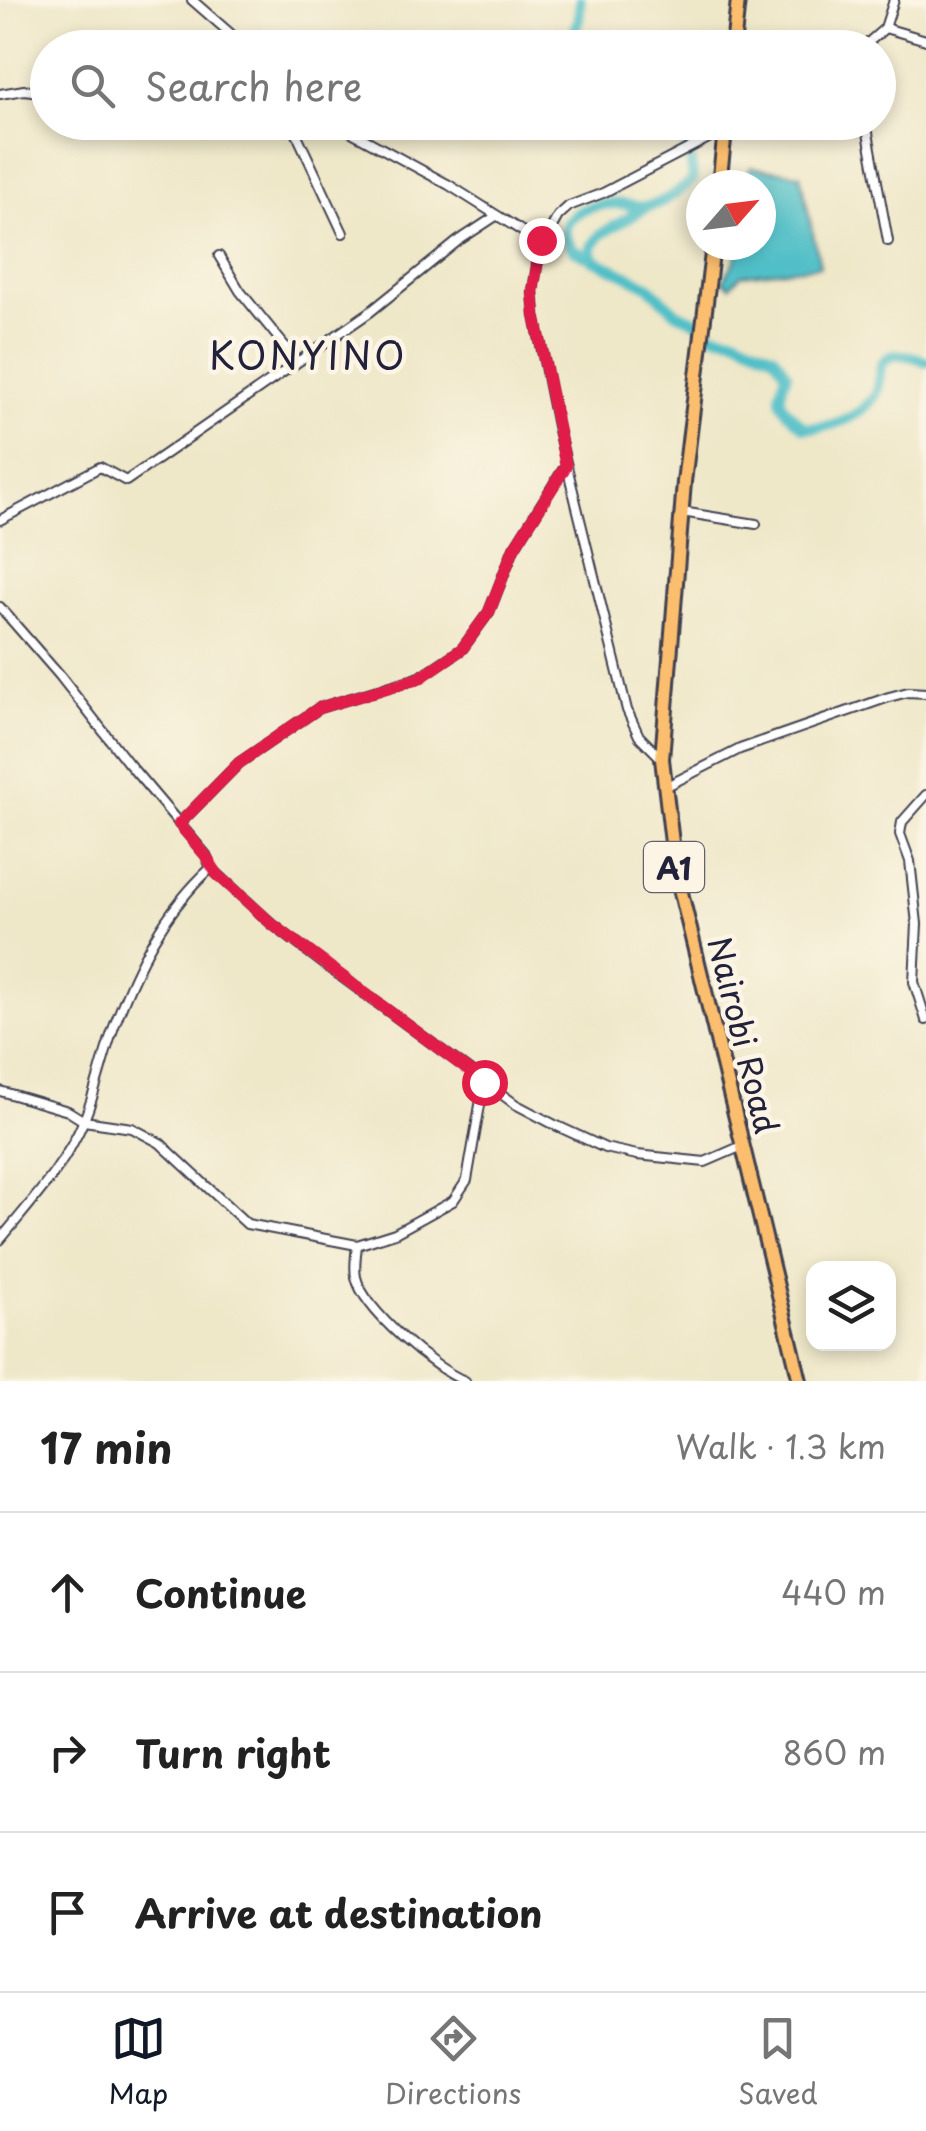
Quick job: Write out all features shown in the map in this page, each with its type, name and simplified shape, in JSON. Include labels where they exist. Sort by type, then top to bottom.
[{"type":"highway","points":[[735,30],[738,0]]},
{"type":"highway","points":[[721,170],[724,140]]},
{"type":"highway","name":"Nairobi Road","points":[[710,260],[682,512],[662,760],[664,788],[674,868],[800,1381]]},
{"type":"street","points":[[192,0],[227,30]]},
{"type":"street","points":[[883,30],[894,0]]},
{"type":"street","points":[[885,28],[892,30]]},
{"type":"street","points":[[896,31],[926,40]]},
{"type":"street","points":[[0,94],[30,91]]},
{"type":"street","points":[[299,140],[342,232]]},
{"type":"street","points":[[366,140],[541,240]]},
{"type":"street","points":[[662,760],[639,736],[627,710],[566,466],[533,292],[541,240],[562,210],[703,140]]},
{"type":"street","points":[[869,140],[888,241]]},
{"type":"street","points":[[0,520],[100,467],[126,482],[370,312],[458,241],[496,216]]},
{"type":"street","points":[[219,256],[240,291],[297,360]]},
{"type":"street","points":[[179,824],[239,763],[319,708],[420,678],[462,649],[489,612],[514,548],[566,466]]},
{"type":"street","points":[[682,512],[756,524]]},
{"type":"street","points":[[0,608],[84,704],[106,737],[206,856],[210,868],[280,932],[484,1082],[515,1104],[605,1148],[706,1162],[742,1146]]},
{"type":"street","points":[[664,788],[740,749],[889,697],[926,693]]},
{"type":"street","points":[[926,794],[900,827],[922,923],[914,982],[926,1020]]},
{"type":"street","points":[[0,1240],[69,1151],[84,1121],[115,1024],[149,946],[167,914],[210,868]]},
{"type":"street","points":[[0,1091],[68,1110],[84,1121],[132,1128],[160,1143],[248,1224],[356,1245],[395,1233],[461,1194],[467,1180],[484,1082]]},
{"type":"street","points":[[356,1245],[355,1276],[360,1288],[403,1340],[448,1374],[465,1381]]},
{"type":"water","points":[[776,171],[800,174],[820,266],[741,275],[730,286],[723,281],[735,260],[776,260]]},
{"type":"waterway","points":[[575,30],[580,0]]},
{"type":"waterway","points":[[683,140],[690,154],[693,180],[650,206],[609,204],[576,214],[565,229],[574,250],[647,285],[677,313],[711,334],[736,338],[775,356],[787,374],[781,391],[782,404],[804,427],[833,424],[861,410],[875,396],[886,359],[897,355],[926,362]]},
{"type":"waterway","points":[[593,260],[591,247],[601,234],[645,208]]},
{"type":"district","name":"KONYINO","points":[[308,354]]},
{"type":"route","points":[[484,1082],[272,924],[210,868],[206,856],[179,824],[239,763],[319,708],[420,678],[474,637],[489,612],[514,548],[566,466],[535,315],[533,292],[541,240]]}]
